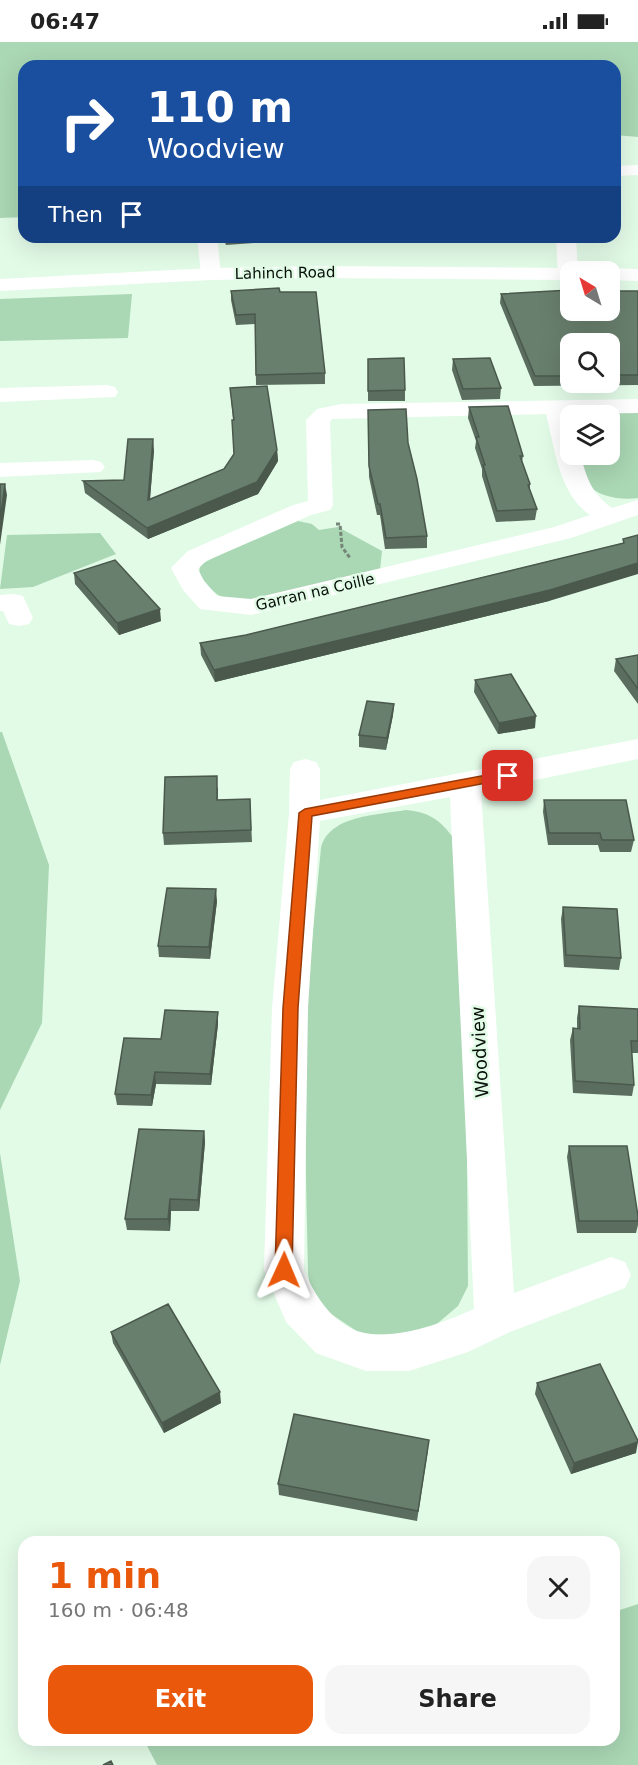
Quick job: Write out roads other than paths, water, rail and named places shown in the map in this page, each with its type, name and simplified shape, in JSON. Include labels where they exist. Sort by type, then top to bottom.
[{"type":"street","points":[[621,171],[638,170]]},
{"type":"street","points":[[208,243],[211,274]]},
{"type":"street","points":[[566,243],[568,261]]},
{"type":"street","name":"Lahinch Road","points":[[0,285],[211,274],[320,272],[560,274]]},
{"type":"street","points":[[620,274],[638,275]]},
{"type":"street","points":[[0,394],[107,392]]},
{"type":"street","points":[[609,518],[590,504],[578,486],[556,408],[638,406]]},
{"type":"street","name":"Garran na Coille","points":[[556,408],[341,411],[326,414],[318,420],[322,514],[302,510],[197,556],[184,568],[192,584],[209,603],[250,607],[562,533],[638,507]]},
{"type":"street","points":[[0,470],[93,467]]},
{"type":"street","points":[[305,813],[465,784],[638,748]]},
{"type":"street","points":[[305,769],[305,813],[290,1008],[284,1270],[301,1309],[331,1340],[366,1352],[409,1352],[453,1339],[495,1319],[611,1275]]},
{"type":"street","name":"Woodview","points":[[465,784],[495,1319]]}]
